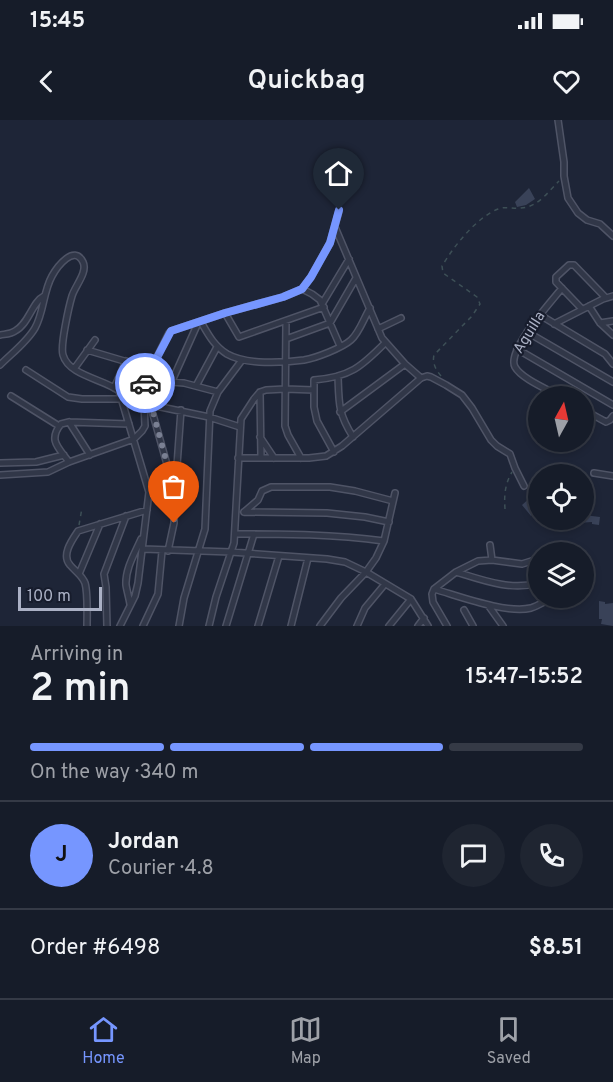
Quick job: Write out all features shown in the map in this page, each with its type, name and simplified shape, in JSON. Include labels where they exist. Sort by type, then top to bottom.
[{"type":"street","points":[[558,120],[568,198],[578,213],[587,220],[600,224],[613,236]]},
{"type":"street","points":[[0,475],[48,472],[69,462],[134,439],[145,426],[146,380],[169,333],[302,289],[330,243],[339,210]]},
{"type":"street","points":[[335,227],[385,343],[421,378]]},
{"type":"street","points":[[0,364],[21,345],[35,328],[44,296],[52,277],[64,259],[80,258],[84,268],[72,297],[62,350],[66,361],[74,369],[119,391],[148,488],[138,583],[135,596],[120,626]]},
{"type":"street","points":[[225,313],[239,338],[323,305],[349,259]]},
{"type":"street","points":[[582,309],[556,282],[556,277],[569,265],[572,265],[606,298]]},
{"type":"street","points":[[286,339],[330,323],[356,278]]},
{"type":"street","name":"Aguilla","points":[[541,386],[521,375],[514,366],[513,359],[527,332],[562,288]]},
{"type":"street","points":[[302,289],[317,297],[323,305],[340,346]]},
{"type":"street","points":[[0,335],[17,331],[40,298],[44,296]]},
{"type":"street","points":[[554,324],[613,296]]},
{"type":"street","points":[[589,306],[600,323],[613,335]]},
{"type":"street","points":[[199,322],[217,347],[226,353],[250,362],[285,361],[311,358],[350,341],[370,309]]},
{"type":"street","points":[[540,315],[604,354],[613,364]]},
{"type":"street","points":[[378,329],[401,318]]},
{"type":"street","points":[[285,321],[284,420],[286,430],[301,458]]},
{"type":"street","points":[[600,323],[613,321]]},
{"type":"street","points":[[172,381],[199,322]]},
{"type":"street","points":[[527,332],[613,382]]},
{"type":"street","points":[[74,369],[95,340]]},
{"type":"street","points":[[334,452],[316,421],[314,380],[338,376],[355,369],[385,343]]},
{"type":"street","points":[[196,386],[217,347]]},
{"type":"street","points":[[518,349],[613,405]]},
{"type":"street","points":[[87,350],[151,369]]},
{"type":"street","points":[[179,626],[184,598],[205,529],[211,405],[242,360]]},
{"type":"street","points":[[114,388],[126,361]]},
{"type":"street","points":[[340,412],[405,364]]},
{"type":"street","points":[[26,370],[68,397],[122,399],[181,410],[240,427]]},
{"type":"street","points":[[338,376],[340,412],[353,437]]},
{"type":"street","points":[[238,458],[326,456],[353,437],[421,378],[427,376],[454,390],[467,401],[491,440],[510,454],[524,486]]},
{"type":"street","points":[[146,380],[172,381],[218,392]]},
{"type":"street","points":[[209,626],[235,534],[240,427],[244,413],[260,392],[266,390],[314,390]]},
{"type":"street","points":[[260,392],[261,458]]},
{"type":"street","points":[[11,396],[59,426]]},
{"type":"street","points":[[147,404],[175,493]]},
{"type":"street","points":[[143,626],[158,594],[165,551],[174,523],[181,410]]},
{"type":"street","points":[[594,415],[606,422],[613,416]]},
{"type":"street","points":[[69,462],[54,440],[59,426],[65,422],[129,423]]},
{"type":"street","points":[[69,422],[90,454]]},
{"type":"street","points":[[260,436],[274,458]]},
{"type":"street","points":[[0,463],[36,462],[64,455]]},
{"type":"street","points":[[594,473],[613,476]]},
{"type":"street","points":[[244,512],[258,500],[262,491],[271,487],[330,487],[393,501]]},
{"type":"street","points":[[320,626],[376,558],[384,541],[395,493]]},
{"type":"street","points":[[87,626],[85,583],[66,559],[69,546],[78,531],[147,510]]},
{"type":"street","points":[[236,512],[327,513],[389,522]]},
{"type":"street","points":[[107,626],[104,574],[126,516]]},
{"type":"street","points":[[79,574],[100,524]]},
{"type":"street","points":[[235,534],[328,535],[384,541]]},
{"type":"street","points":[[226,626],[254,534]]},
{"type":"street","points":[[490,545],[492,560]]},
{"type":"street","points":[[140,551],[231,552],[338,560],[366,572],[411,599],[428,626]]},
{"type":"street","points":[[130,605],[126,577],[129,565],[140,551]]},
{"type":"street","points":[[258,626],[279,556]]},
{"type":"street","points":[[291,626],[308,558]]},
{"type":"street","points":[[447,626],[433,602],[434,589],[456,572],[478,561],[528,563]]},
{"type":"street","points":[[456,572],[487,582],[528,586]]},
{"type":"street","points":[[357,626],[365,608],[386,584]]},
{"type":"street","points":[[434,589],[488,605],[531,608]]},
{"type":"street","points":[[389,626],[411,599]]},
{"type":"street","points":[[488,605],[503,626]]},
{"type":"street","points":[[465,610],[472,626]]},
{"type":"street","points":[[418,626],[424,618]]},
{"type":"path","points":[[442,383],[434,363],[434,355],[472,316],[480,304],[477,297],[443,273],[442,266],[466,234],[483,219],[498,209],[531,207],[564,176]]},
{"type":"path","points":[[505,509],[507,482],[515,468]]},
{"type":"path","points":[[78,531],[82,508]]},
{"type":"building","points":[[529,188],[535,199],[526,205],[517,207],[515,202]]},
{"type":"building","points":[[528,500],[528,512],[522,505]]},
{"type":"building","points":[[594,516],[600,517],[599,525],[594,524]]},
{"type":"building","points":[[599,601],[605,604],[613,603],[613,626],[601,624]]},
{"type":"way so far","points":[[145,383],[175,493],[174,523]]},
{"type":"route","points":[[145,383],[171,331],[283,297],[302,289],[330,243],[339,210]]}]
